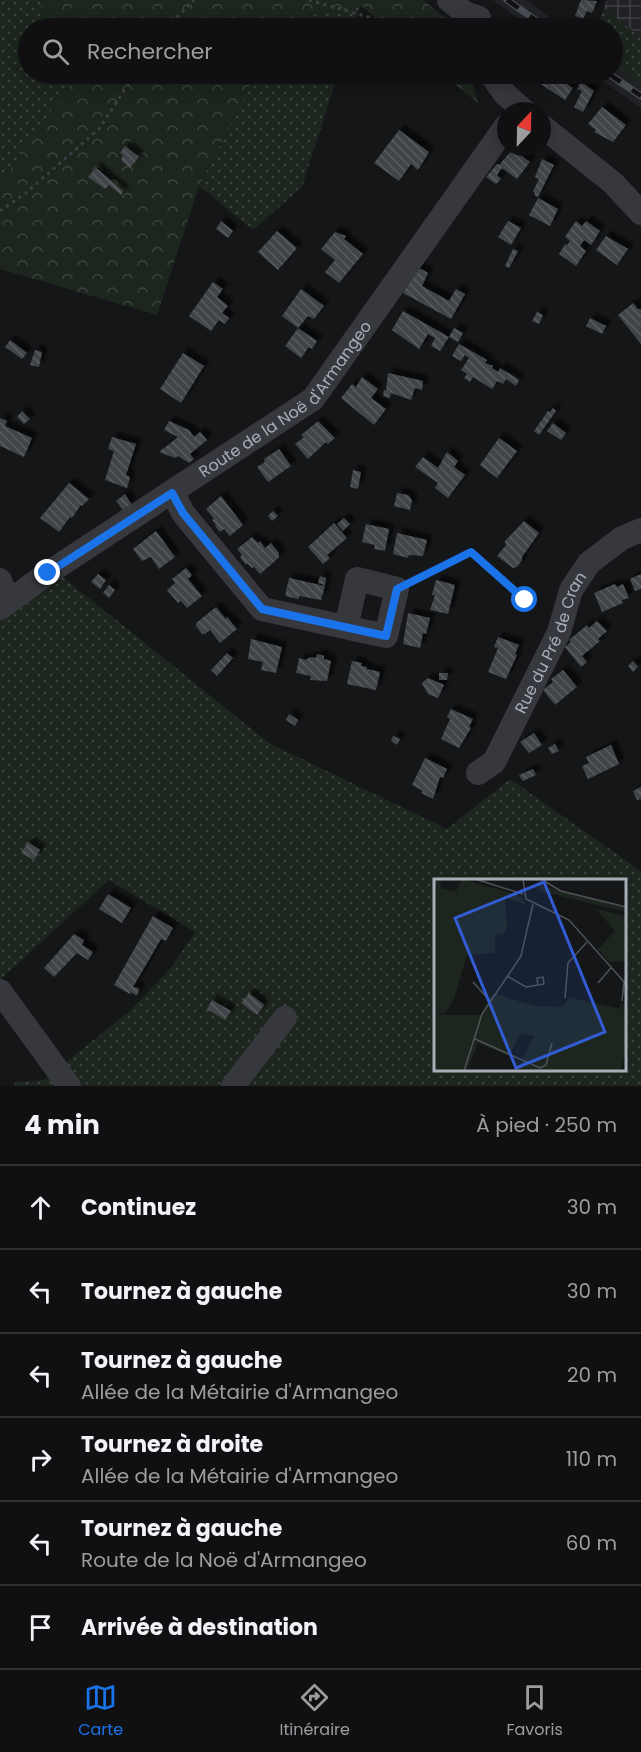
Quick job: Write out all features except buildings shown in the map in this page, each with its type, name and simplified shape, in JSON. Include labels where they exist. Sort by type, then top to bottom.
[{"type":"street","points":[[449,0],[465,13],[480,16]]},
{"type":"street","points":[[498,84],[510,102]]},
{"type":"street","points":[[551,133],[613,183],[641,213]]},
{"type":"street","name":"Route de la Noë d'Armangeo","points":[[3,597],[48,573],[313,399],[497,142]]},
{"type":"street","points":[[172,493],[183,513],[262,609],[386,636],[397,589],[357,579],[346,627]]},
{"type":"street","name":"Rue du Pré de Cran","points":[[478,773],[494,762],[559,632],[571,590],[589,563],[622,538],[641,530]]},
{"type":"street","points":[[0,991],[69,1086]]},
{"type":"street","points":[[233,1086],[285,1018]]},
{"type":"path","points":[[175,18],[194,0]]},
{"type":"path","points":[[309,0],[372,18]]},
{"type":"path","points":[[0,211],[27,192],[99,129],[128,84]]},
{"type":"path","points":[[397,589],[471,552],[525,600]]},
{"type":"shaded area","points":[[493,0],[526,0],[551,18],[518,18]]},
{"type":"shaded area","points":[[607,0],[641,0],[641,38],[623,23],[623,18],[616,18],[604,8]]},
{"type":"shaded area","points":[[623,70],[641,83],[641,108],[607,84],[623,84]]},
{"type":"green space","points":[[0,0],[41,0],[40,5],[51,18],[18,18],[18,84],[70,84],[0,184]]},
{"type":"green space","points":[[41,0],[423,0],[446,18],[376,18],[360,5],[297,18],[51,18],[40,5]]},
{"type":"green space","points":[[361,5],[356,18],[297,18]]},
{"type":"green space","points":[[604,8],[616,18],[600,18]]},
{"type":"green space","points":[[623,23],[641,38],[641,83],[623,70]]},
{"type":"green space","points":[[70,84],[251,84],[199,186],[157,315],[0,269],[0,184]]},
{"type":"green space","points":[[251,84],[335,84],[302,187],[253,230],[199,186]]},
{"type":"green space","points":[[455,84],[473,84],[478,103]]},
{"type":"green space","points":[[43,561],[269,743],[447,829],[510,779],[641,871],[641,1086],[13,1086],[16,1082],[44,1080],[131,1010],[170,969],[195,932],[109,880],[0,980],[0,595]]},
{"type":"railway","points":[[507,0],[533,18]]},
{"type":"railway","points":[[623,84],[641,96]]},
{"type":"route","points":[[48,573],[172,493],[183,513],[262,609],[386,636],[397,589],[471,552],[525,600]]}]
